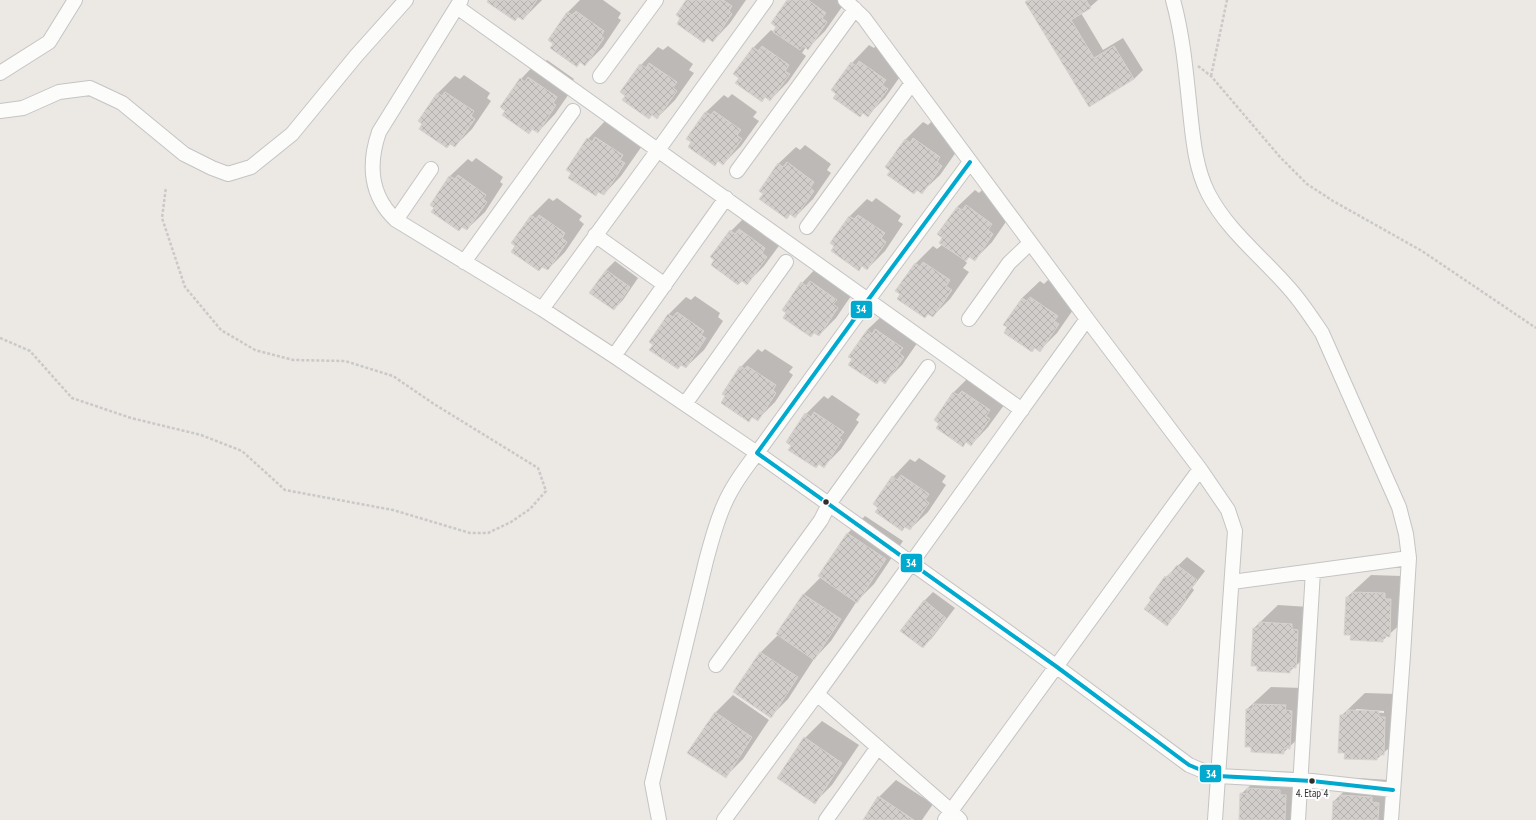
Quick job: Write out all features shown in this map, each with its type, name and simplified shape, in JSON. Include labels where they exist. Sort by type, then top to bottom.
[{"type":"street","points":[[0,73],[49,42],[75,0]]},
{"type":"street","points":[[0,111],[23,108],[59,92],[90,88],[122,103],[184,154],[228,174],[251,167],[292,134],[356,56],[406,0]]},
{"type":"street","points":[[600,76],[656,0]]},
{"type":"street","points":[[542,309],[766,0]]},
{"type":"street","points":[[1174,0],[1182,38],[1195,151],[1199,172],[1207,192],[1217,209],[1230,225],[1306,308],[1322,334],[1399,507],[1406,534],[1409,558],[1391,820]]},
{"type":"street","points":[[1022,410],[658,150],[459,4],[379,132],[374,147],[373,180],[379,197],[388,212],[396,220],[542,309],[686,404],[1057,667],[1189,765],[1218,776],[1302,781],[1393,790]]},
{"type":"street","points":[[737,171],[850,5],[872,29],[1030,243],[1200,469],[1228,510],[1235,532],[1235,543],[1215,820]]},
{"type":"street","points":[[807,227],[912,83]]},
{"type":"street","points":[[464,262],[573,111]]},
{"type":"street","points":[[659,820],[652,783],[710,546],[724,504],[743,472],[970,162]]},
{"type":"street","points":[[396,220],[430,169]]},
{"type":"street","points":[[614,356],[726,198]]},
{"type":"street","points":[[596,235],[665,285]]},
{"type":"street","points":[[969,319],[1009,263],[1030,243]]},
{"type":"street","points":[[686,404],[786,262]]},
{"type":"street","points":[[724,820],[818,694],[1087,319]]},
{"type":"street","points":[[716,665],[821,520],[829,504],[928,367]]},
{"type":"street","points":[[818,694],[878,747],[952,817],[1057,667],[1200,469]]},
{"type":"street","points":[[1232,582],[1409,558]]},
{"type":"street","points":[[1298,820],[1302,781],[1313,571]]},
{"type":"street","points":[[826,820],[878,747]]},
{"type":"path","points":[[1211,76],[1227,0]]},
{"type":"path","points":[[1185,60],[1202,68],[1211,76],[1293,171],[1307,184],[1332,201],[1422,251],[1536,328]]},
{"type":"path","points":[[0,338],[30,351],[72,398],[131,418],[201,435],[242,451],[285,490],[393,510],[470,533],[488,533],[511,522],[530,510],[546,491],[538,468],[434,404],[392,376],[345,361],[293,360],[255,350],[221,330],[185,286],[162,218],[166,187]]},
{"type":"building","points":[[488,0],[537,0],[523,20],[518,17],[515,21],[487,2]]},
{"type":"building","points":[[686,0],[723,0],[732,6],[729,11],[732,14],[713,42],[707,38],[704,43],[677,24],[680,18],[676,15]]},
{"type":"building","points":[[787,0],[808,0],[826,13],[822,18],[827,22],[808,50],[803,46],[800,50],[773,32],[776,27],[771,23]]},
{"type":"building","points":[[1028,0],[1086,0],[1091,8],[1071,20],[1094,58],[1114,46],[1134,79],[1089,107],[1025,2]]},
{"type":"building","points":[[576,11],[604,31],[601,36],[604,38],[585,66],[580,62],[577,67],[550,48],[553,44],[548,40],[567,12],[572,15]]},
{"type":"building","points":[[762,46],[789,65],[785,71],[790,74],[770,101],[765,97],[762,102],[735,83],[739,78],[733,74],[753,47],[758,51]]},
{"type":"building","points":[[859,61],[886,80],[882,85],[888,89],[868,117],[863,113],[860,117],[833,98],[836,94],[831,90],[851,62],[856,66]]},
{"type":"building","points":[[649,63],[677,82],[673,88],[677,91],[657,119],[652,115],[649,119],[622,100],[625,96],[620,92],[640,64],[646,68]]},
{"type":"building","points":[[528,77],[557,97],[553,103],[556,105],[538,133],[532,129],[529,134],[502,115],[505,111],[500,107],[520,78],[525,82]]},
{"type":"building","points":[[445,92],[474,111],[471,116],[475,119],[455,147],[450,144],[447,148],[419,129],[422,124],[418,121],[437,93],[442,96]]},
{"type":"building","points":[[714,111],[741,130],[737,135],[742,139],[723,165],[718,161],[715,166],[688,147],[691,142],[686,139],[705,112],[711,115]]},
{"type":"building","points":[[595,137],[623,155],[620,160],[625,163],[604,195],[598,192],[596,196],[568,178],[571,173],[566,170],[587,138],[592,142]]},
{"type":"building","points":[[913,138],[940,157],[937,162],[942,166],[922,194],[917,190],[914,194],[887,175],[890,171],[885,167],[905,139],[910,143]]},
{"type":"building","points":[[787,162],[814,182],[810,188],[814,191],[795,218],[790,214],[787,219],[759,199],[763,194],[759,191],[778,163],[783,167]]},
{"type":"building","points":[[458,175],[486,195],[483,199],[487,202],[467,230],[462,227],[459,231],[431,212],[434,208],[430,205],[449,176],[455,179]]},
{"type":"building","points":[[966,205],[992,224],[988,230],[993,234],[975,261],[969,257],[966,261],[939,243],[942,238],[937,234],[957,207],[962,210]]},
{"type":"building","points":[[531,215],[536,219],[539,215],[565,233],[562,238],[567,242],[548,270],[542,267],[539,271],[511,252],[515,246],[511,243]]},
{"type":"building","points":[[858,215],[885,233],[881,238],[886,242],[867,270],[862,266],[859,271],[831,251],[834,246],[830,243],[849,216],[854,219]]},
{"type":"building","points":[[739,229],[765,248],[762,253],[767,257],[747,285],[742,281],[738,285],[711,265],[714,260],[710,257],[730,230],[735,234]]},
{"type":"building","points":[[923,262],[950,280],[946,286],[952,290],[933,317],[928,314],[925,318],[897,299],[900,294],[895,291],[915,263],[920,267]]},
{"type":"building","points":[[606,270],[630,287],[614,310],[589,293]]},
{"type":"building","points":[[810,281],[837,300],[833,304],[838,308],[819,336],[814,333],[811,337],[783,318],[786,313],[782,310],[801,282],[806,286]]},
{"type":"building","points":[[1030,297],[1058,316],[1054,321],[1059,324],[1040,352],[1035,348],[1032,352],[1004,333],[1007,327],[1003,325],[1022,298],[1027,301]]},
{"type":"building","points":[[677,312],[704,331],[701,335],[706,338],[686,368],[681,365],[678,369],[649,350],[653,345],[649,342],[668,314],[673,317]]},
{"type":"building","points":[[875,329],[903,348],[899,353],[904,357],[885,384],[880,380],[877,384],[848,365],[852,359],[848,357],[867,330],[872,334]]},
{"type":"building","points":[[740,366],[745,369],[747,366],[776,385],[773,390],[776,393],[758,421],[752,417],[749,422],[721,403],[725,396],[722,394]]},
{"type":"building","points":[[962,391],[990,410],[986,416],[990,419],[971,446],[966,442],[963,447],[936,428],[939,424],[934,420],[953,392],[958,395]]},
{"type":"building","points":[[814,412],[844,432],[839,438],[842,440],[824,468],[819,464],[816,468],[788,450],[791,446],[786,442],[805,413],[811,417]]},
{"type":"building","points":[[901,475],[929,494],[925,500],[929,503],[910,530],[905,527],[902,531],[875,512],[878,508],[873,504],[892,476],[897,480]]},
{"type":"building","points":[[847,533],[886,559],[857,603],[818,576]]},
{"type":"building","points":[[1177,565],[1197,580],[1167,626],[1144,609],[1151,600],[1149,598],[1165,576],[1167,578]]},
{"type":"building","points":[[1352,592],[1385,593],[1385,599],[1391,599],[1390,637],[1383,636],[1383,642],[1350,640],[1351,635],[1344,635],[1346,597],[1352,597]]},
{"type":"building","points":[[803,594],[841,619],[814,660],[776,634]]},
{"type":"building","points":[[924,600],[946,618],[923,648],[900,631]]},
{"type":"building","points":[[1259,622],[1292,624],[1292,629],[1298,630],[1296,668],[1290,667],[1290,673],[1257,671],[1257,666],[1251,666],[1253,628],[1259,628]]},
{"type":"building","points":[[760,652],[798,677],[771,718],[733,692]]},
{"type":"building","points":[[1253,704],[1286,705],[1285,710],[1292,711],[1290,749],[1284,748],[1284,754],[1251,752],[1251,747],[1245,747],[1246,709],[1253,709]]},
{"type":"building","points":[[1347,710],[1379,711],[1379,717],[1385,717],[1384,755],[1377,755],[1377,760],[1344,759],[1345,753],[1338,753],[1340,715],[1346,715]]},
{"type":"building","points":[[715,712],[752,737],[726,778],[687,753]]},
{"type":"building","points":[[804,737],[842,763],[815,804],[777,778]]},
{"type":"building","points":[[1247,788],[1280,790],[1280,795],[1286,795],[1285,820],[1239,820],[1240,793],[1247,794]]},
{"type":"building","points":[[1340,795],[1372,797],[1372,802],[1379,803],[1378,820],[1332,820],[1333,801],[1340,801]]},
{"type":"building","points":[[878,796],[914,820],[863,820]]},
{"type":"transit line","name":"34","points":[[970,162],[757,453],[1057,667],[1189,765],[1218,776],[1312,781],[1393,790]]},
{"type":"place","name":"4. Etap 4","points":[[1312,781]]}]
